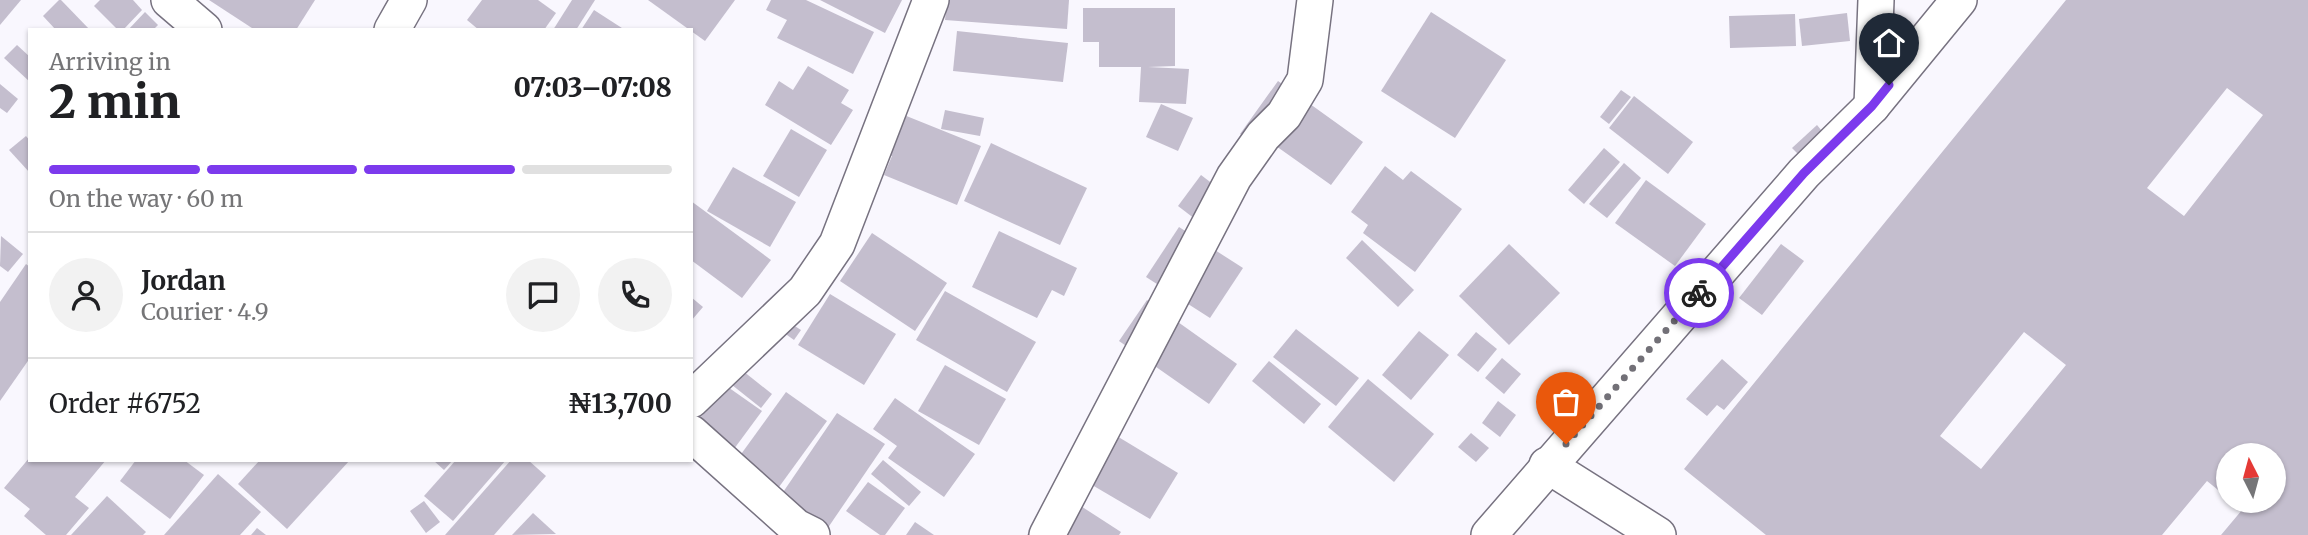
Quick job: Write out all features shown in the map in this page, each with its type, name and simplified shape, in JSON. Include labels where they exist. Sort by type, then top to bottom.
[{"type":"street","points":[[169,0],[202,28]]},
{"type":"street","points":[[393,28],[409,0]]},
{"type":"street","points":[[693,398],[805,291],[837,244],[931,0]]},
{"type":"street","points":[[1047,535],[1234,177],[1263,136],[1284,115],[1305,80],[1315,0]]},
{"type":"street","points":[[1872,106],[1876,0]]},
{"type":"street","points":[[1489,535],[1804,173],[1872,106],[1959,0]]},
{"type":"street","points":[[693,435],[796,527],[811,535]]},
{"type":"street","points":[[1547,466],[1658,535]]},
{"type":"building","points":[[0,0],[21,0],[0,25]]},
{"type":"building","points":[[61,0],[88,28],[54,28],[43,16]]},
{"type":"building","points":[[100,0],[133,0],[142,10],[125,28],[116,28],[94,6]]},
{"type":"building","points":[[209,0],[315,0],[297,28],[252,28]]},
{"type":"building","points":[[482,0],[538,0],[556,13],[545,28],[477,28],[467,20]]},
{"type":"building","points":[[572,0],[595,0],[577,28],[554,28]]},
{"type":"building","points":[[648,0],[735,0],[705,41],[693,32],[693,28],[687,28]]},
{"type":"building","points":[[771,0],[806,0],[874,32],[853,74],[777,38],[787,20],[766,10]]},
{"type":"building","points":[[820,0],[902,0],[885,33]]},
{"type":"building","points":[[947,0],[1069,0],[1067,29],[945,20]]},
{"type":"building","points":[[2066,0],[2308,0],[2308,535],[2221,535],[2239,513],[2286,513],[2286,443],[2216,443],[2216,488],[2207,481],[2162,535],[1766,535],[1684,469]],"holes":[[[2227,88],[2263,115],[2184,216],[2147,188]],[[2024,332],[2066,365],[1981,469],[1940,436]]]},
{"type":"building","points":[[1083,8],[1175,8],[1175,66],[1148,67],[1189,69],[1186,104],[1139,102],[1141,67],[1099,67],[1099,42],[1083,42]]},
{"type":"building","points":[[594,10],[622,28],[582,28]]},
{"type":"building","points":[[145,12],[158,25],[155,28],[130,28]]},
{"type":"building","points":[[1431,12],[1506,60],[1455,138],[1381,91]]},
{"type":"building","points":[[1847,13],[1850,41],[1802,46],[1799,19]]},
{"type":"building","points":[[1795,14],[1796,46],[1730,48],[1729,16]]},
{"type":"building","points":[[957,31],[1068,43],[1063,82],[953,71]]},
{"type":"building","points":[[17,45],[28,55],[28,80],[4,58]]},
{"type":"building","points":[[808,66],[849,90],[841,103],[853,110],[831,145],[765,105],[779,81],[793,90]]},
{"type":"building","points":[[1278,81],[1363,142],[1331,185],[1266,139],[1259,148],[1240,134]]},
{"type":"building","points":[[0,84],[18,99],[7,113],[0,108]]},
{"type":"building","points":[[1621,90],[1631,97],[1609,124],[1600,117]]},
{"type":"building","points":[[1634,96],[1693,142],[1668,174],[1609,128]]},
{"type":"building","points":[[1161,104],[1193,118],[1178,151],[1146,137]]},
{"type":"building","points":[[945,110],[984,118],[980,136],[941,129]]},
{"type":"building","points":[[899,113],[981,146],[957,205],[884,175],[892,156],[882,153]]},
{"type":"building","points":[[1817,125],[1826,136],[1802,158],[1792,148]]},
{"type":"building","points":[[791,129],[827,150],[799,197],[763,176]]},
{"type":"building","points":[[26,136],[28,171],[9,150]]},
{"type":"building","points":[[991,143],[1087,188],[1060,245],[964,201]]},
{"type":"building","points":[[1604,148],[1620,162],[1584,204],[1568,190]]},
{"type":"building","points":[[1624,163],[1641,178],[1607,218],[1589,204]]},
{"type":"building","points":[[1385,166],[1403,180],[1411,171],[1462,209],[1415,272],[1363,233],[1368,225],[1351,212]]},
{"type":"building","points":[[733,167],[796,202],[770,247],[707,211]]},
{"type":"building","points":[[1201,175],[1218,188],[1195,219],[1178,206]]},
{"type":"building","points":[[1646,180],[1706,224],[1675,266],[1615,223]]},
{"type":"building","points":[[693,202],[771,260],[742,298],[693,261]]},
{"type":"building","points":[[1179,227],[1243,268],[1210,318],[1146,277]]},
{"type":"building","points":[[999,231],[1077,268],[1064,296],[1052,290],[1037,318],[972,287]]},
{"type":"building","points":[[872,233],[947,283],[915,331],[840,281]]},
{"type":"building","points":[[1,236],[23,254],[8,272],[0,266]]},
{"type":"building","points":[[1362,240],[1414,290],[1398,307],[1346,258]]},
{"type":"building","points":[[1509,244],[1560,293],[1509,345],[1459,296]]},
{"type":"building","points":[[1781,244],[1804,261],[1762,315],[1739,298]]},
{"type":"building","points":[[26,264],[28,361],[0,401],[0,302]]},
{"type":"building","points":[[945,291],[1036,342],[1007,392],[916,340]]},
{"type":"building","points":[[830,294],[896,334],[864,385],[798,345]]},
{"type":"building","points":[[693,299],[703,307],[693,319]]},
{"type":"building","points":[[1147,300],[1237,364],[1209,404],[1119,341]]},
{"type":"building","points":[[787,321],[801,330],[794,340],[780,330]]},
{"type":"building","points":[[1296,329],[1359,378],[1336,406],[1273,357]]},
{"type":"building","points":[[1419,331],[1449,355],[1411,400],[1382,375]]},
{"type":"building","points":[[1476,332],[1497,349],[1478,372],[1457,355]]},
{"type":"building","points":[[1502,358],[1521,374],[1504,394],[1485,378]]},
{"type":"building","points":[[1722,359],[1748,382],[1724,410],[1717,405],[1707,416],[1686,399]]},
{"type":"building","points":[[1269,361],[1321,404],[1304,424],[1252,381]]},
{"type":"building","points":[[945,365],[1006,399],[979,445],[918,411]]},
{"type":"building","points":[[738,367],[772,394],[761,408],[727,381]]},
{"type":"building","points":[[1368,379],[1434,434],[1394,482],[1328,427]]},
{"type":"building","points":[[725,385],[762,411],[717,472],[693,433],[693,427]]},
{"type":"building","points":[[786,392],[827,421],[771,498],[731,468]]},
{"type":"building","points":[[895,398],[975,454],[944,497],[888,458],[897,446],[873,429]]},
{"type":"building","points":[[1498,401],[1516,415],[1500,437],[1482,423]]},
{"type":"building","points":[[837,413],[885,444],[823,535],[775,504]]},
{"type":"building","points":[[1092,421],[1178,473],[1150,519],[1087,482]]},
{"type":"building","points":[[1471,433],[1489,448],[1476,462],[1458,447]]},
{"type":"building","points":[[28,459],[28,462],[104,462],[75,497],[89,508],[66,535],[46,535],[24,516],[30,509],[4,488]]},
{"type":"building","points":[[883,460],[921,492],[909,506],[871,474]]},
{"type":"building","points":[[134,462],[187,462],[204,475],[170,519],[120,481]]},
{"type":"building","points":[[258,462],[348,462],[287,529],[238,484]]},
{"type":"building","points":[[435,462],[451,462],[444,470]]},
{"type":"building","points":[[454,462],[504,462],[453,521],[424,496]]},
{"type":"building","points":[[509,462],[530,462],[546,476],[494,535],[445,535]]},
{"type":"building","points":[[218,474],[261,512],[240,535],[164,535]]},
{"type":"building","points":[[868,482],[905,508],[885,535],[880,535],[846,511]]},
{"type":"building","points":[[1056,490],[1121,532],[1119,535],[1027,535]]},
{"type":"building","points":[[107,496],[146,532],[143,535],[71,535]]},
{"type":"building","points":[[424,501],[440,522],[426,533],[410,511]]},
{"type":"building","points":[[533,513],[556,534],[512,535]]},
{"type":"building","points":[[915,522],[934,535],[906,535]]},
{"type":"building","points":[[257,528],[266,535],[251,535]]},
{"type":"way so far","points":[[1566,444],[1699,293]]},
{"type":"route","points":[[1699,293],[1804,173],[1872,106],[1889,85]]}]
